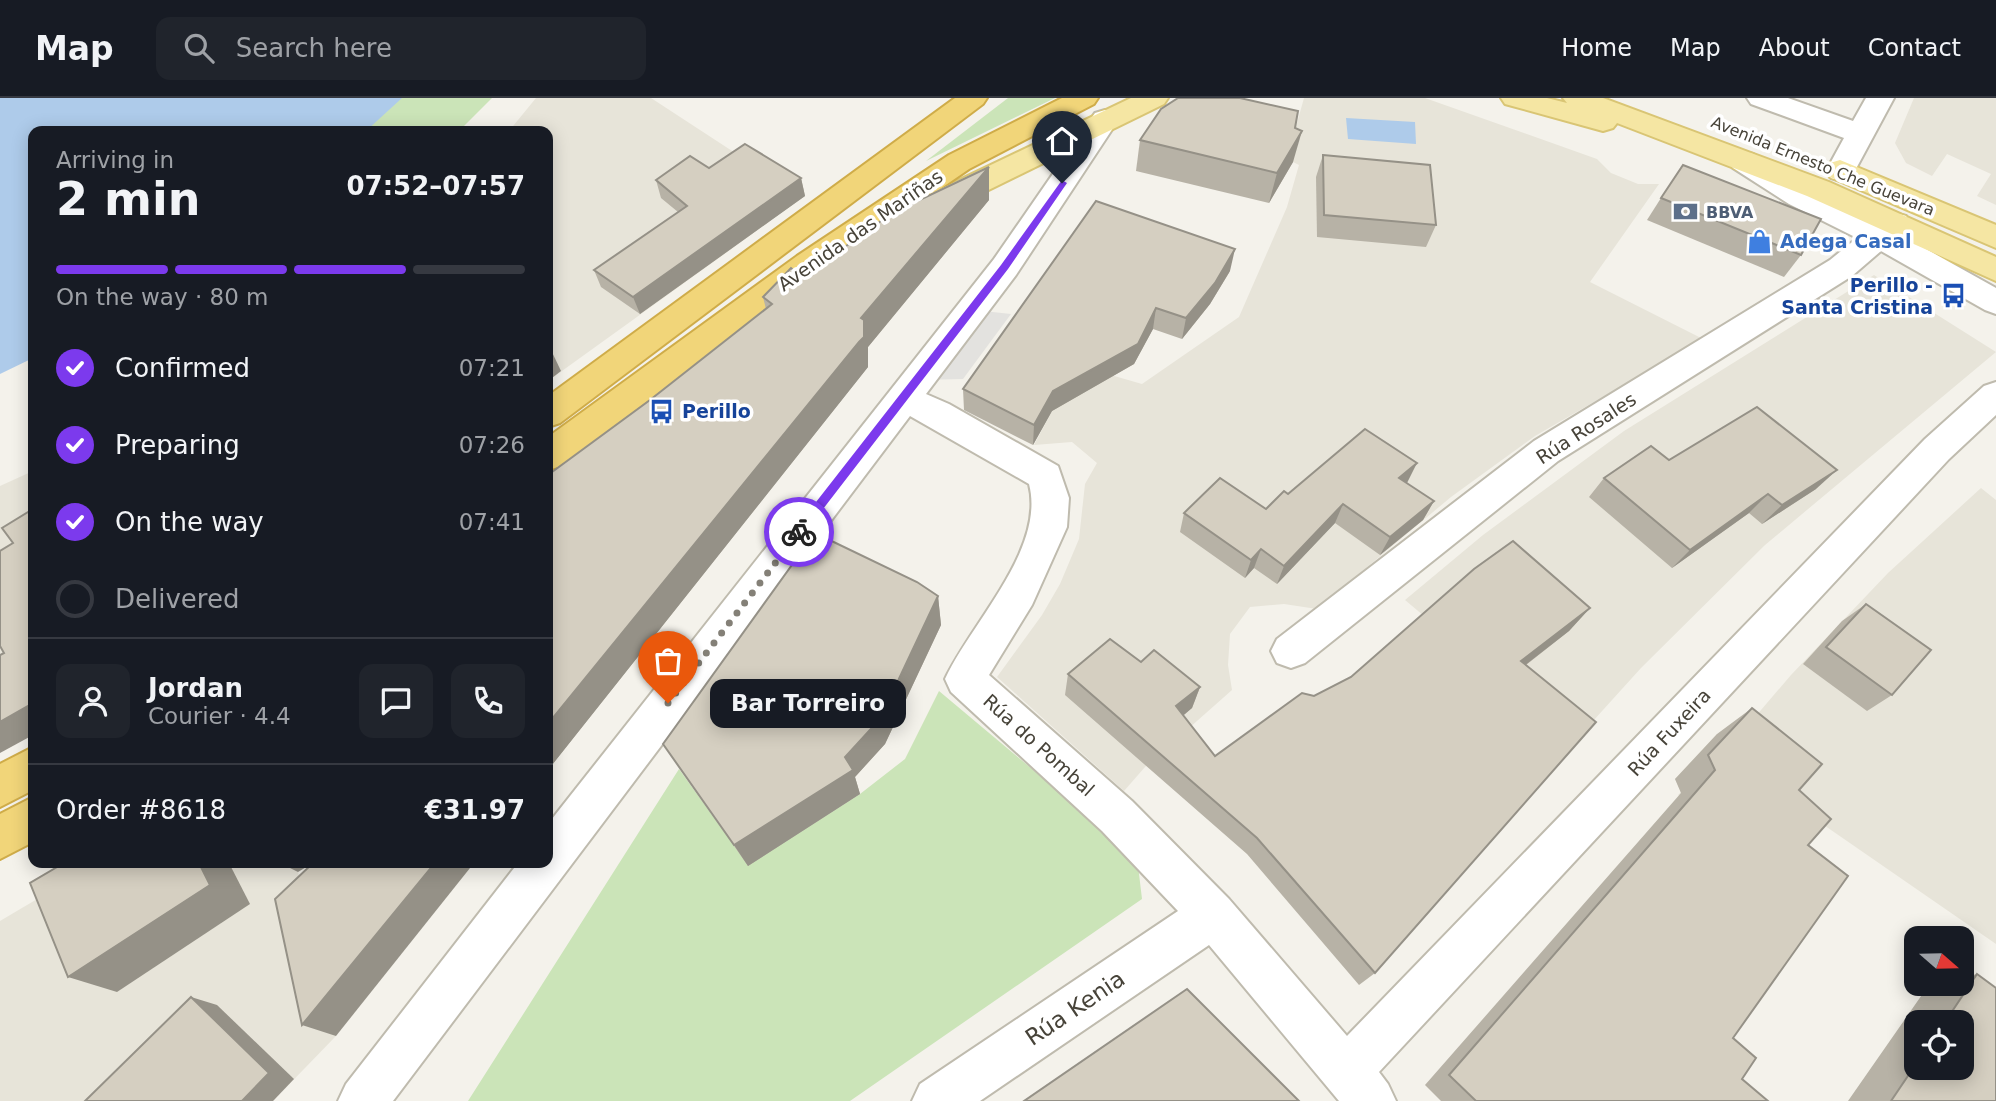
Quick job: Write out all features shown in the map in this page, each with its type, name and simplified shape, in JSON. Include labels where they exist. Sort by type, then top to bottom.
[{"type":"highway","name":"Avenida das Mariñas","points":[[553,410],[973,98]]},
{"type":"highway","name":"Avenida das Mariñas","points":[[553,452],[808,264],[959,162],[1094,109]]},
{"type":"highway","points":[[0,787],[28,770]]},
{"type":"highway","points":[[0,838],[28,821]]},
{"type":"main road","points":[[1094,109],[1154,98]]},
{"type":"main road","points":[[1515,98],[1743,161]]},
{"type":"main road","name":"Avenida Ernesto Che Guevara","points":[[1577,98],[1743,161]]},
{"type":"main road","name":"Avenida Ernesto Che Guevara","points":[[1649,98],[1841,171],[1996,237]]},
{"type":"main road","name":"Avenida Ernesto Che Guevara","points":[[1888,230],[1996,270]]},
{"type":"street","points":[[1761,98],[1861,134]]},
{"type":"street","points":[[1841,171],[1880,98]]},
{"type":"street","points":[[553,852],[1005,267],[1094,109]]},
{"type":"street","name":"Avenida Ernesto Che Guevara","points":[[1743,161],[1800,197],[1888,230],[1996,302]]},
{"type":"street","name":"Rúa Rosales","points":[[1291,651],[1546,451],[1841,268],[1888,230]]},
{"type":"street","name":"Rúa Fuxeira","points":[[1359,1087],[1937,449],[1996,396]]},
{"type":"street","name":"Rúa do Pombal","points":[[903,398],[937,413],[1045,476],[1051,498],[1049,527],[1018,593],[965,679],[1117,816],[1213,915],[1359,1087]]},
{"type":"street","points":[[363,1101],[541,868]]},
{"type":"street","name":"Rúa Kenia","points":[[937,1101],[1213,915]]},
{"type":"shaded area","points":[[536,98],[651,98],[749,162],[714,186],[769,222],[553,377],[553,126],[513,126]]},
{"type":"shaded area","points":[[1304,98],[1425,98],[1597,159],[1611,173],[1638,184],[1659,184],[1590,282],[1703,339],[1535,436],[1451,497],[1317,609],[1284,604],[1250,607],[1230,634],[1228,665],[1232,690],[1145,767],[1124,791],[997,677],[1042,615],[1060,584],[1079,539],[1085,484],[1097,463],[1072,442],[1034,445],[1052,411],[1097,371],[1142,384],[1239,317],[1287,207],[1299,165],[1287,159]]},
{"type":"shaded area","points":[[1914,98],[1996,98],[1996,205],[1977,196],[1991,174],[1947,154],[1932,176],[1906,163],[1895,143]]},
{"type":"shaded area","points":[[1874,275],[1996,352],[1765,545],[1641,668],[1574,742],[1405,600],[1483,535],[1624,431]]},
{"type":"shaded area","points":[[974,310],[1011,314],[963,379],[921,380]]},
{"type":"shaded area","points":[[28,473],[28,737],[0,752],[0,486]]},
{"type":"shaded area","points":[[1981,488],[1996,500],[1996,944],[1974,929],[1974,926],[1970,926],[1818,821],[1768,866],[1678,795],[1681,792],[1675,779],[1717,734],[1732,744],[1791,675],[1888,573]]},
{"type":"shaded area","points":[[90,868],[297,868],[336,1036],[273,1101],[0,1101],[0,921]]},
{"type":"green space","points":[[328,98],[492,98],[464,126],[288,126]]},
{"type":"green space","points":[[1008,98],[1055,98],[926,161]]},
{"type":"green space","points":[[939,691],[1137,857],[1142,899],[850,1101],[468,1101],[679,769],[748,865],[860,794],[905,759]]},
{"type":"water","points":[[0,98],[402,98],[371,126],[28,126],[28,360],[0,374]]},
{"type":"water","points":[[1346,118],[1415,122],[1416,144],[1348,139]]},
{"type":"building","points":[[1178,98],[1240,98],[1298,111],[1295,128],[1302,131],[1277,173],[1140,140],[1161,109]]},
{"type":"building","points":[[745,144],[801,178],[633,297],[594,270],[687,206],[656,180],[690,156],[709,168]]},
{"type":"building","points":[[1323,155],[1430,165],[1436,225],[1324,215]]},
{"type":"building","points":[[1683,165],[1821,219],[1801,255],[1661,198]]},
{"type":"building","points":[[989,167],[861,318],[864,320],[864,337],[553,718],[553,471],[650,400],[772,304],[763,297],[791,268],[803,277],[892,213]]},
{"type":"building","points":[[1096,201],[1235,249],[1215,283],[1186,318],[1156,308],[1138,344],[1053,391],[1034,425],[963,389]]},
{"type":"building","points":[[1757,407],[1837,470],[1782,505],[1768,494],[1690,550],[1604,478],[1651,446],[1669,460]]},
{"type":"building","points":[[1365,429],[1417,463],[1399,478],[1434,501],[1390,537],[1343,504],[1284,566],[1261,549],[1251,560],[1184,513],[1220,478],[1266,509],[1284,491],[1288,494]]},
{"type":"building","points":[[28,512],[28,706],[0,722],[0,655],[4,653],[0,646],[0,551],[13,543],[2,528]]},
{"type":"building","points":[[815,533],[917,582],[938,596],[880,719],[845,757],[853,770],[734,845],[663,744]]},
{"type":"building","points":[[1513,541],[1590,608],[1521,661],[1596,722],[1375,973],[1257,838],[1068,674],[1110,639],[1141,662],[1154,650],[1200,687],[1176,706],[1215,756],[1302,693],[1314,696],[1351,677],[1474,569]]},
{"type":"building","points":[[1866,604],[1931,650],[1892,695],[1826,647]]},
{"type":"building","points":[[1752,708],[1822,764],[1799,790],[1831,819],[1808,845],[1848,876],[1733,1038],[1756,1058],[1742,1079],[1768,1101],[1476,1101],[1449,1075],[1715,770],[1708,755]]},
{"type":"building","points":[[56,868],[202,868],[210,885],[68,977],[30,883]]},
{"type":"building","points":[[308,868],[431,868],[302,1025],[275,899]]},
{"type":"building","points":[[1977,974],[1996,988],[1996,1101],[1891,1101],[1905,1080],[1974,1080],[1974,1010],[1953,1010],[1962,996],[1974,996],[1974,978]]},
{"type":"building","points":[[1187,989],[1299,1101],[1024,1101]]},
{"type":"building","points":[[191,997],[269,1073],[242,1101],[85,1101]]},
{"type":"way so far","points":[[668,703],[799,532]]},
{"type":"place","name":"BBVA","points":[[1686,212]]},
{"type":"place","name":"Adega Casal","points":[[1760,241]]},
{"type":"place","name":"Perillo - Santa Cristina","points":[[1953,296]]},
{"type":"place","name":"Perillo","points":[[662,411]]},
{"type":"place","name":"Bar Torreiro","points":[[668,703]]},
{"type":"route","points":[[799,532],[1005,267],[1062,183]]}]
